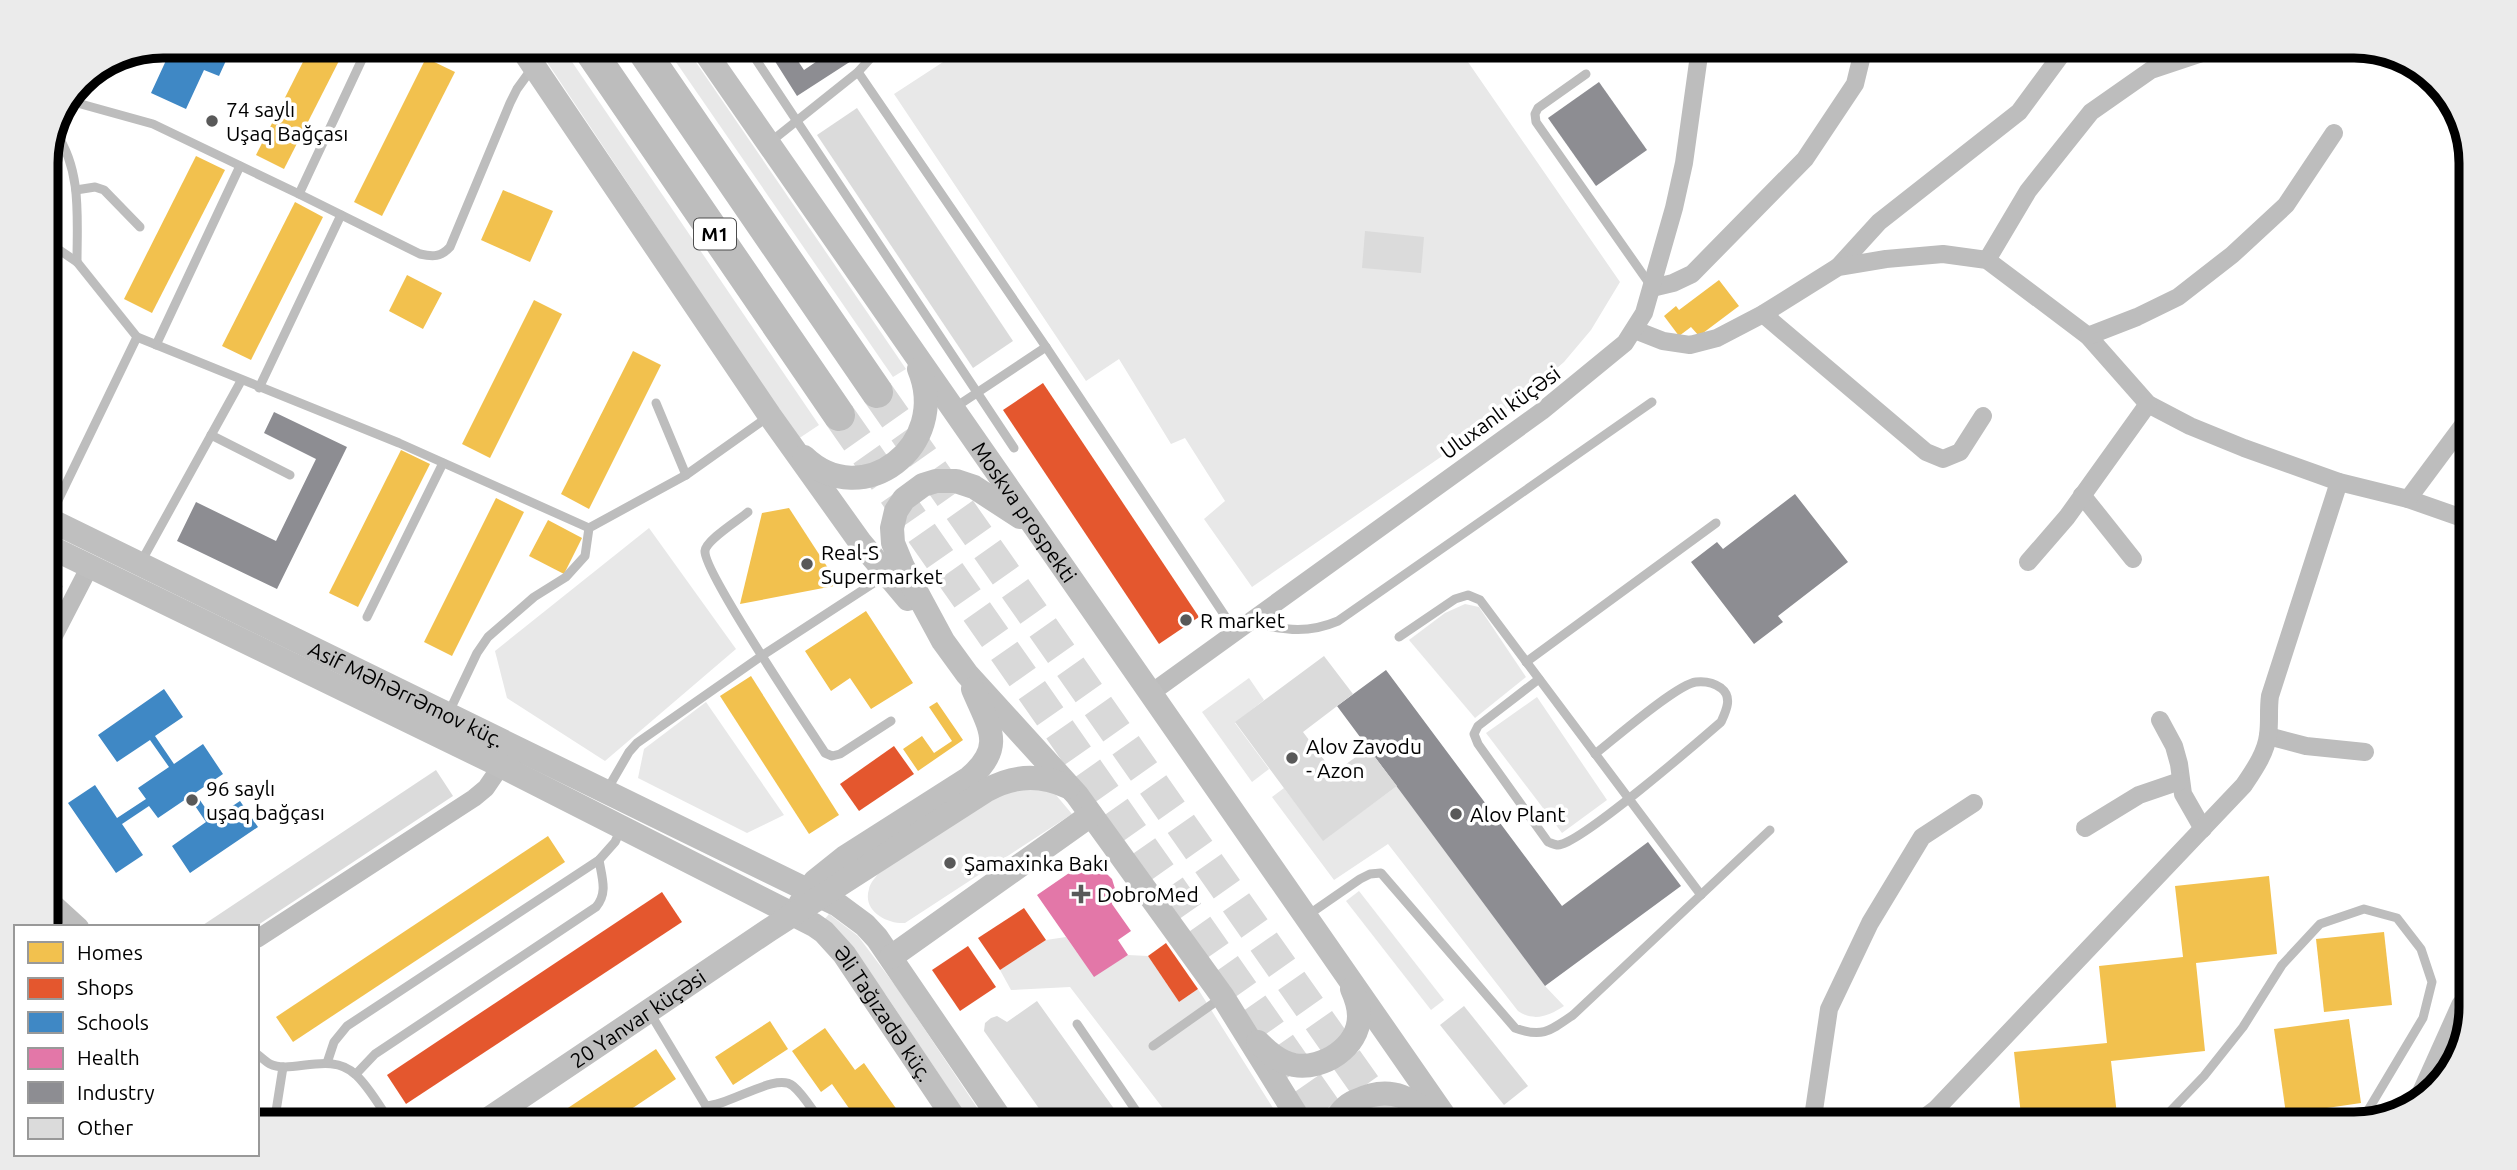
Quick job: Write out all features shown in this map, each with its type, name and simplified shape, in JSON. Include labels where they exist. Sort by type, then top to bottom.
[{"type":"highway","name":"M1","points":[[596,58],[839,415]]},
{"type":"highway","name":"M1","points":[[648,58],[877,392]]},
{"type":"main road","name":"Moskva prospekti","points":[[709,58],[1344,970]]},
{"type":"main road","points":[[529,59],[770,416],[860,542],[943,640],[967,674],[1072,788],[1223,997],[1294,1112]]},
{"type":"main road","points":[[789,442],[810,462],[826,472],[846,477],[867,475],[890,467],[908,452],[921,432],[926,416],[925,382],[911,347]]},
{"type":"main road","points":[[943,640],[893,543],[892,528],[896,511],[904,499],[923,485],[936,481],[956,481],[974,486],[1039,533]]},
{"type":"main road","name":"Asif Məhərrəmov küç.","points":[[58,523],[815,893]]},
{"type":"main road","points":[[90,566],[101,544]]},
{"type":"main road","name":"Asif Məhərrəmov küç.","points":[[58,550],[501,766],[745,889]]},
{"type":"main road","points":[[795,914],[845,857],[969,778],[986,762],[992,737],[967,674]]},
{"type":"main road","points":[[815,893],[995,785],[1017,779],[1041,778],[1052,779],[1072,788]]},
{"type":"main road","points":[[891,957],[1091,816]]},
{"type":"main road","points":[[704,975],[742,940],[756,921],[754,907],[745,889]]},
{"type":"main road","name":"Əli Tağızadə küç.","points":[[745,889],[824,932],[844,954],[949,1112]]},
{"type":"main road","name":"Əli Tağızadə küç.","points":[[815,893],[864,925],[891,957],[995,1112]]},
{"type":"main road","name":"20 Yanvar küçəsi","points":[[500,1112],[795,914]]},
{"type":"main road","points":[[1238,1021],[1269,1053],[1279,1059],[1292,1065],[1306,1066],[1323,1062],[1347,1046],[1358,1025],[1357,1002],[1344,970]]},
{"type":"main road","points":[[1344,970],[1441,1112]]},
{"type":"main road","points":[[2432,1077],[2458,1018]]},
{"type":"main road","points":[[1341,1112],[1351,1103],[1370,1094],[1391,1091],[1408,1098],[1425,1112]]},
{"type":"street","name":"Uluxanlı küçəsi","points":[[1150,693],[1542,411],[1617,351],[1635,330],[1652,288],[1684,163],[1699,58]]},
{"type":"street","points":[[1652,288],[1673,283],[1692,274],[1805,159],[1855,84],[1861,58]]},
{"type":"street","points":[[1635,330],[1663,341],[1690,345],[1717,338],[1763,314],[1838,267],[1879,222],[2019,112],[2059,58]]},
{"type":"street","points":[[1986,260],[2028,191],[2091,112],[2151,70],[2187,58]]},
{"type":"street","points":[[2088,336],[2178,297],[2232,255],[2286,205],[2334,133]]},
{"type":"street","points":[[1838,267],[1943,254],[1986,260],[2088,336],[2148,404],[2190,426],[2244,448],[2339,482],[2408,499],[2459,517]]},
{"type":"street","points":[[1763,314],[1926,452],[1943,459],[1960,452],[1983,416]]},
{"type":"street","points":[[2028,562],[2082,495],[2148,404]]},
{"type":"street","points":[[2408,499],[2459,430]]},
{"type":"street","points":[[1932,1112],[2244,785],[2260,760],[2268,736],[2270,696],[2339,482]]},
{"type":"street","points":[[2082,495],[2133,559]]},
{"type":"street","points":[[58,628],[90,566]]},
{"type":"street","points":[[2160,720],[2174,746],[2183,794],[2203,829]]},
{"type":"street","points":[[2268,736],[2306,746],[2365,752]]},
{"type":"street","points":[[259,938],[474,799],[486,788],[501,766]]},
{"type":"street","points":[[2085,828],[2139,795],[2180,781]]},
{"type":"street","points":[[1814,1112],[1829,1009],[1870,923],[1922,837],[1973,803]]},
{"type":"street","points":[[58,906],[78,925]]},
{"type":"lane","points":[[299,194],[363,58]]},
{"type":"lane","points":[[755,58],[1014,448]]},
{"type":"lane","points":[[768,144],[858,72],[871,58]]},
{"type":"lane","points":[[78,103],[153,124],[430,256],[445,252],[450,247],[529,59]]},
{"type":"lane","points":[[858,72],[1241,627],[1306,631],[1321,629],[1338,621],[1652,402]]},
{"type":"lane","points":[[1586,74],[1543,103],[1535,114],[1536,122],[1652,288]]},
{"type":"lane","points":[[60,141],[70,160],[76,190],[76,262]]},
{"type":"lane","points":[[156,345],[240,166]]},
{"type":"lane","points":[[76,190],[95,187],[104,190],[140,227]]},
{"type":"lane","points":[[259,388],[341,215]]},
{"type":"lane","points":[[58,249],[76,262],[137,337],[399,443],[589,528]]},
{"type":"lane","points":[[58,496],[137,337]]},
{"type":"lane","points":[[953,409],[1046,347]]},
{"type":"lane","points":[[140,563],[241,381]]},
{"type":"lane","points":[[656,403],[686,475]]},
{"type":"lane","points":[[589,528],[686,475],[770,416]]},
{"type":"lane","points":[[211,435],[290,475]]},
{"type":"lane","points":[[367,617],[443,464]]},
{"type":"lane","points":[[748,512],[709,543],[705,551],[707,561],[729,602],[825,753],[840,754],[891,721]]},
{"type":"lane","points":[[1526,662],[1716,523]]},
{"type":"lane","points":[[449,713],[477,653],[488,637],[534,597],[566,577],[585,556],[589,528]]},
{"type":"lane","points":[[607,790],[637,743],[763,655],[887,574]]},
{"type":"lane","points":[[1399,638],[1455,599],[1468,594],[1480,600],[1701,895]]},
{"type":"lane","points":[[1539,679],[1478,726],[1474,733],[1478,744],[1548,842],[1559,845],[1573,840],[1629,799],[1721,722],[1729,704],[1725,691],[1714,683],[1694,682],[1675,693],[1595,754]]},
{"type":"lane","points":[[327,1063],[334,1042],[346,1026],[599,860],[615,842],[622,827]]},
{"type":"lane","points":[[1307,916],[1360,879],[1381,873],[1515,1028],[1532,1034],[1553,1028],[1573,1015],[1770,830]]},
{"type":"lane","points":[[356,1074],[376,1054],[596,908],[603,899],[604,890],[599,860]]},
{"type":"lane","points":[[2170,1112],[2204,1076],[2243,1027],[2282,965],[2320,924],[2364,909],[2397,918],[2421,948],[2432,982],[2423,1018],[2368,1111]]},
{"type":"lane","points":[[58,918],[63,910]]},
{"type":"lane","points":[[1153,1046],[1223,997]]},
{"type":"lane","points":[[649,1012],[706,1106],[707,1112]]},
{"type":"lane","points":[[1077,1024],[1136,1112]]},
{"type":"lane","points":[[259,1055],[272,1065],[283,1067],[327,1063],[344,1068],[356,1074],[383,1112]]},
{"type":"lane","points":[[276,1112],[283,1067]]},
{"type":"lane","points":[[706,1106],[729,1102],[774,1081],[783,1081],[801,1095],[813,1112]]},
{"type":"shaded area","points":[[544,58],[569,58],[819,425],[798,439]]},
{"type":"shaded area","points":[[673,58],[693,58],[906,369],[893,377]]},
{"type":"shaded area","points":[[949,58],[1465,58],[1620,282],[1591,330],[1564,362],[1534,388],[1480,430],[1252,587],[1204,519],[1225,501],[1185,438],[1171,444],[1119,359],[1086,381],[894,94]]},
{"type":"shaded area","points":[[649,528],[736,649],[605,761],[507,698],[495,651]]},
{"type":"shaded area","points":[[1465,604],[1479,607],[1526,677],[1475,718],[1409,640],[1445,613]]},
{"type":"shaded area","points":[[1249,678],[1264,700],[1235,723],[1269,769],[1252,782],[1202,712]]},
{"type":"shaded area","points":[[1537,697],[1607,800],[1562,833],[1486,733]]},
{"type":"shaded area","points":[[706,702],[784,815],[747,833],[638,778],[644,749]]},
{"type":"shaded area","points":[[1397,786],[1545,986],[1564,1006],[1553,1013],[1536,1017],[1518,1011],[1388,844],[1334,880],[1272,797],[1284,788],[1323,840]]},
{"type":"shaded area","points":[[1042,787],[1056,795],[1072,814],[905,923],[891,921],[873,910],[868,897],[870,885],[878,874],[988,799],[1011,789]]},
{"type":"shaded area","points":[[1359,891],[1444,1000],[1431,1010],[1346,901]]},
{"type":"shaded area","points":[[829,914],[858,936],[897,988],[980,1112],[964,1112],[886,995],[824,920]]},
{"type":"shaded area","points":[[1066,937],[1094,976],[1128,955],[1148,956],[1179,1002],[1198,989],[1275,1112],[1166,1112],[1070,987],[1011,990],[1000,970],[1046,940]]},
{"type":"building: Homes","points":[[305,58],[340,58],[284,169],[256,155]]},
{"type":"building: Homes","points":[[426,58],[455,72],[382,216],[354,202]]},
{"type":"building: Homes","points":[[196,156],[225,170],[152,313],[124,299]]},
{"type":"building: Homes","points":[[503,190],[553,211],[530,262],[481,240]]},
{"type":"building: Homes","points":[[295,202],[323,217],[251,360],[222,346]]},
{"type":"building: Homes","points":[[407,275],[442,293],[423,329],[389,311]]},
{"type":"building: Homes","points":[[1719,280],[1739,306],[1699,336],[1691,327],[1679,336],[1664,316],[1676,306],[1679,310]]},
{"type":"building: Homes","points":[[534,300],[562,314],[490,458],[462,444]]},
{"type":"building: Homes","points":[[633,351],[661,365],[589,509],[561,494]]},
{"type":"building: Homes","points":[[401,450],[430,464],[358,607],[329,593]]},
{"type":"building: Homes","points":[[496,498],[524,512],[452,656],[424,642]]},
{"type":"building: Homes","points":[[789,508],[839,585],[740,604],[762,513]]},
{"type":"building: Homes","points":[[548,520],[582,538],[564,574],[529,556]]},
{"type":"building: Homes","points":[[866,611],[913,683],[871,709],[850,678],[831,691],[805,651]]},
{"type":"building: Homes","points":[[751,676],[839,815],[809,834],[720,696]]},
{"type":"building: Homes","points":[[937,702],[963,740],[918,771],[903,749],[922,736],[934,753],[952,741],[929,707]]},
{"type":"building: Homes","points":[[548,836],[565,862],[293,1042],[276,1017]]},
{"type":"building: Homes","points":[[2269,876],[2277,954],[2196,963],[2205,1051],[2111,1061],[2117,1112],[2021,1112],[2014,1052],[2107,1043],[2099,966],[2183,957],[2175,886]]},
{"type":"building: Homes","points":[[2384,932],[2392,1005],[2324,1012],[2316,939]]},
{"type":"building: Homes","points":[[2349,1019],[2361,1103],[2286,1112],[2274,1029]]},
{"type":"building: Homes","points":[[770,1021],[788,1049],[733,1085],[715,1057]]},
{"type":"building: Homes","points":[[825,1028],[855,1070],[864,1063],[899,1112],[852,1112],[832,1084],[821,1092],[792,1051]]},
{"type":"building: Homes","points":[[656,1049],[676,1079],[627,1112],[562,1112]]},
{"type":"building: Homes","points":[[2263,1109],[2263,1112],[2239,1112]]},
{"type":"building: Shops","points":[[1043,383],[1199,617],[1159,644],[1003,410]]},
{"type":"building: Shops","points":[[894,746],[914,774],[859,811],[840,784]]},
{"type":"building: Shops","points":[[662,892],[682,922],[406,1104],[387,1075]]},
{"type":"building: Shops","points":[[1024,908],[1046,940],[1000,970],[978,938]]},
{"type":"building: Shops","points":[[1166,943],[1198,989],[1179,1002],[1148,956]]},
{"type":"building: Shops","points":[[968,946],[996,987],[960,1011],[932,970]]},
{"type":"building: Schools","points":[[167,58],[227,58],[219,76],[204,70],[186,109],[151,93]]},
{"type":"building: Schools","points":[[164,689],[183,717],[155,736],[174,764],[203,744],[223,774],[195,793],[213,819],[240,801],[258,827],[190,873],[172,846],[206,822],[189,797],[158,818],[149,806],[122,824],[143,855],[116,873],[68,803],[95,785],[117,818],[146,799],[138,788],[169,767],[150,740],[117,762],[98,735]]},
{"type":"building: Health","points":[[1087,865],[1102,869],[1112,879],[1116,892],[1112,904],[1131,931],[1118,940],[1128,955],[1094,977],[1037,895],[1072,871]]},
{"type":"building: Industry","points":[[773,58],[796,58],[804,70],[822,58],[856,58],[797,96]]},
{"type":"building: Industry","points":[[1599,82],[1647,150],[1596,186],[1548,118]]},
{"type":"building: Industry","points":[[274,412],[347,447],[277,589],[177,541],[196,502],[276,541],[316,459],[264,433]]},
{"type":"building: Industry","points":[[1795,494],[1848,562],[1778,616],[1783,622],[1754,644],[1691,562],[1717,542],[1723,549]]},
{"type":"building: Industry","name":"Alov Plant","points":[[1386,670],[1562,906],[1648,842],[1681,886],[1545,986],[1337,706]]},
{"type":"building: Other","points":[[857,108],[1013,341],[973,368],[817,135]]},
{"type":"building: Other","points":[[1365,231],[1424,237],[1421,273],[1362,268]]},
{"type":"building: Other","points":[[58,583],[63,586],[58,596]]},
{"type":"building: Other","name":"Alov Zavodu - Azon","points":[[1324,656],[1353,694],[1303,732],[1334,773],[1368,748],[1397,786],[1323,841],[1235,722]]},
{"type":"building: Other","points":[[436,770],[453,796],[258,925],[203,925]]},
{"type":"building: Other","points":[[1037,1001],[1116,1112],[1041,1112],[984,1031],[985,1023],[991,1018],[997,1016],[1007,1022]]},
{"type":"building: Other","points":[[1464,1006],[1528,1086],[1504,1105],[1440,1025]]},
{"type":"tunnel","points":[[877,392],[1384,1112]]},
{"type":"tunnel","points":[[839,415],[1328,1112]]},
{"type":"place","name":"74 saylı Uşaq Bağçası","points":[[212,121]]},
{"type":"place","name":"Real-S Supermarket","points":[[807,564]]},
{"type":"place","name":"R market","points":[[1186,620]]},
{"type":"place","name":"Alov Zavodu - Azon","points":[[1292,758]]},
{"type":"place","name":"96 saylı uşaq bağçası","points":[[192,800]]},
{"type":"place","name":"Alov Plant","points":[[1456,814]]},
{"type":"place","name":"Şamaxinka Bakı","points":[[950,863]]},
{"type":"place","name":"DobroMed","points":[[1081,894]]}]
